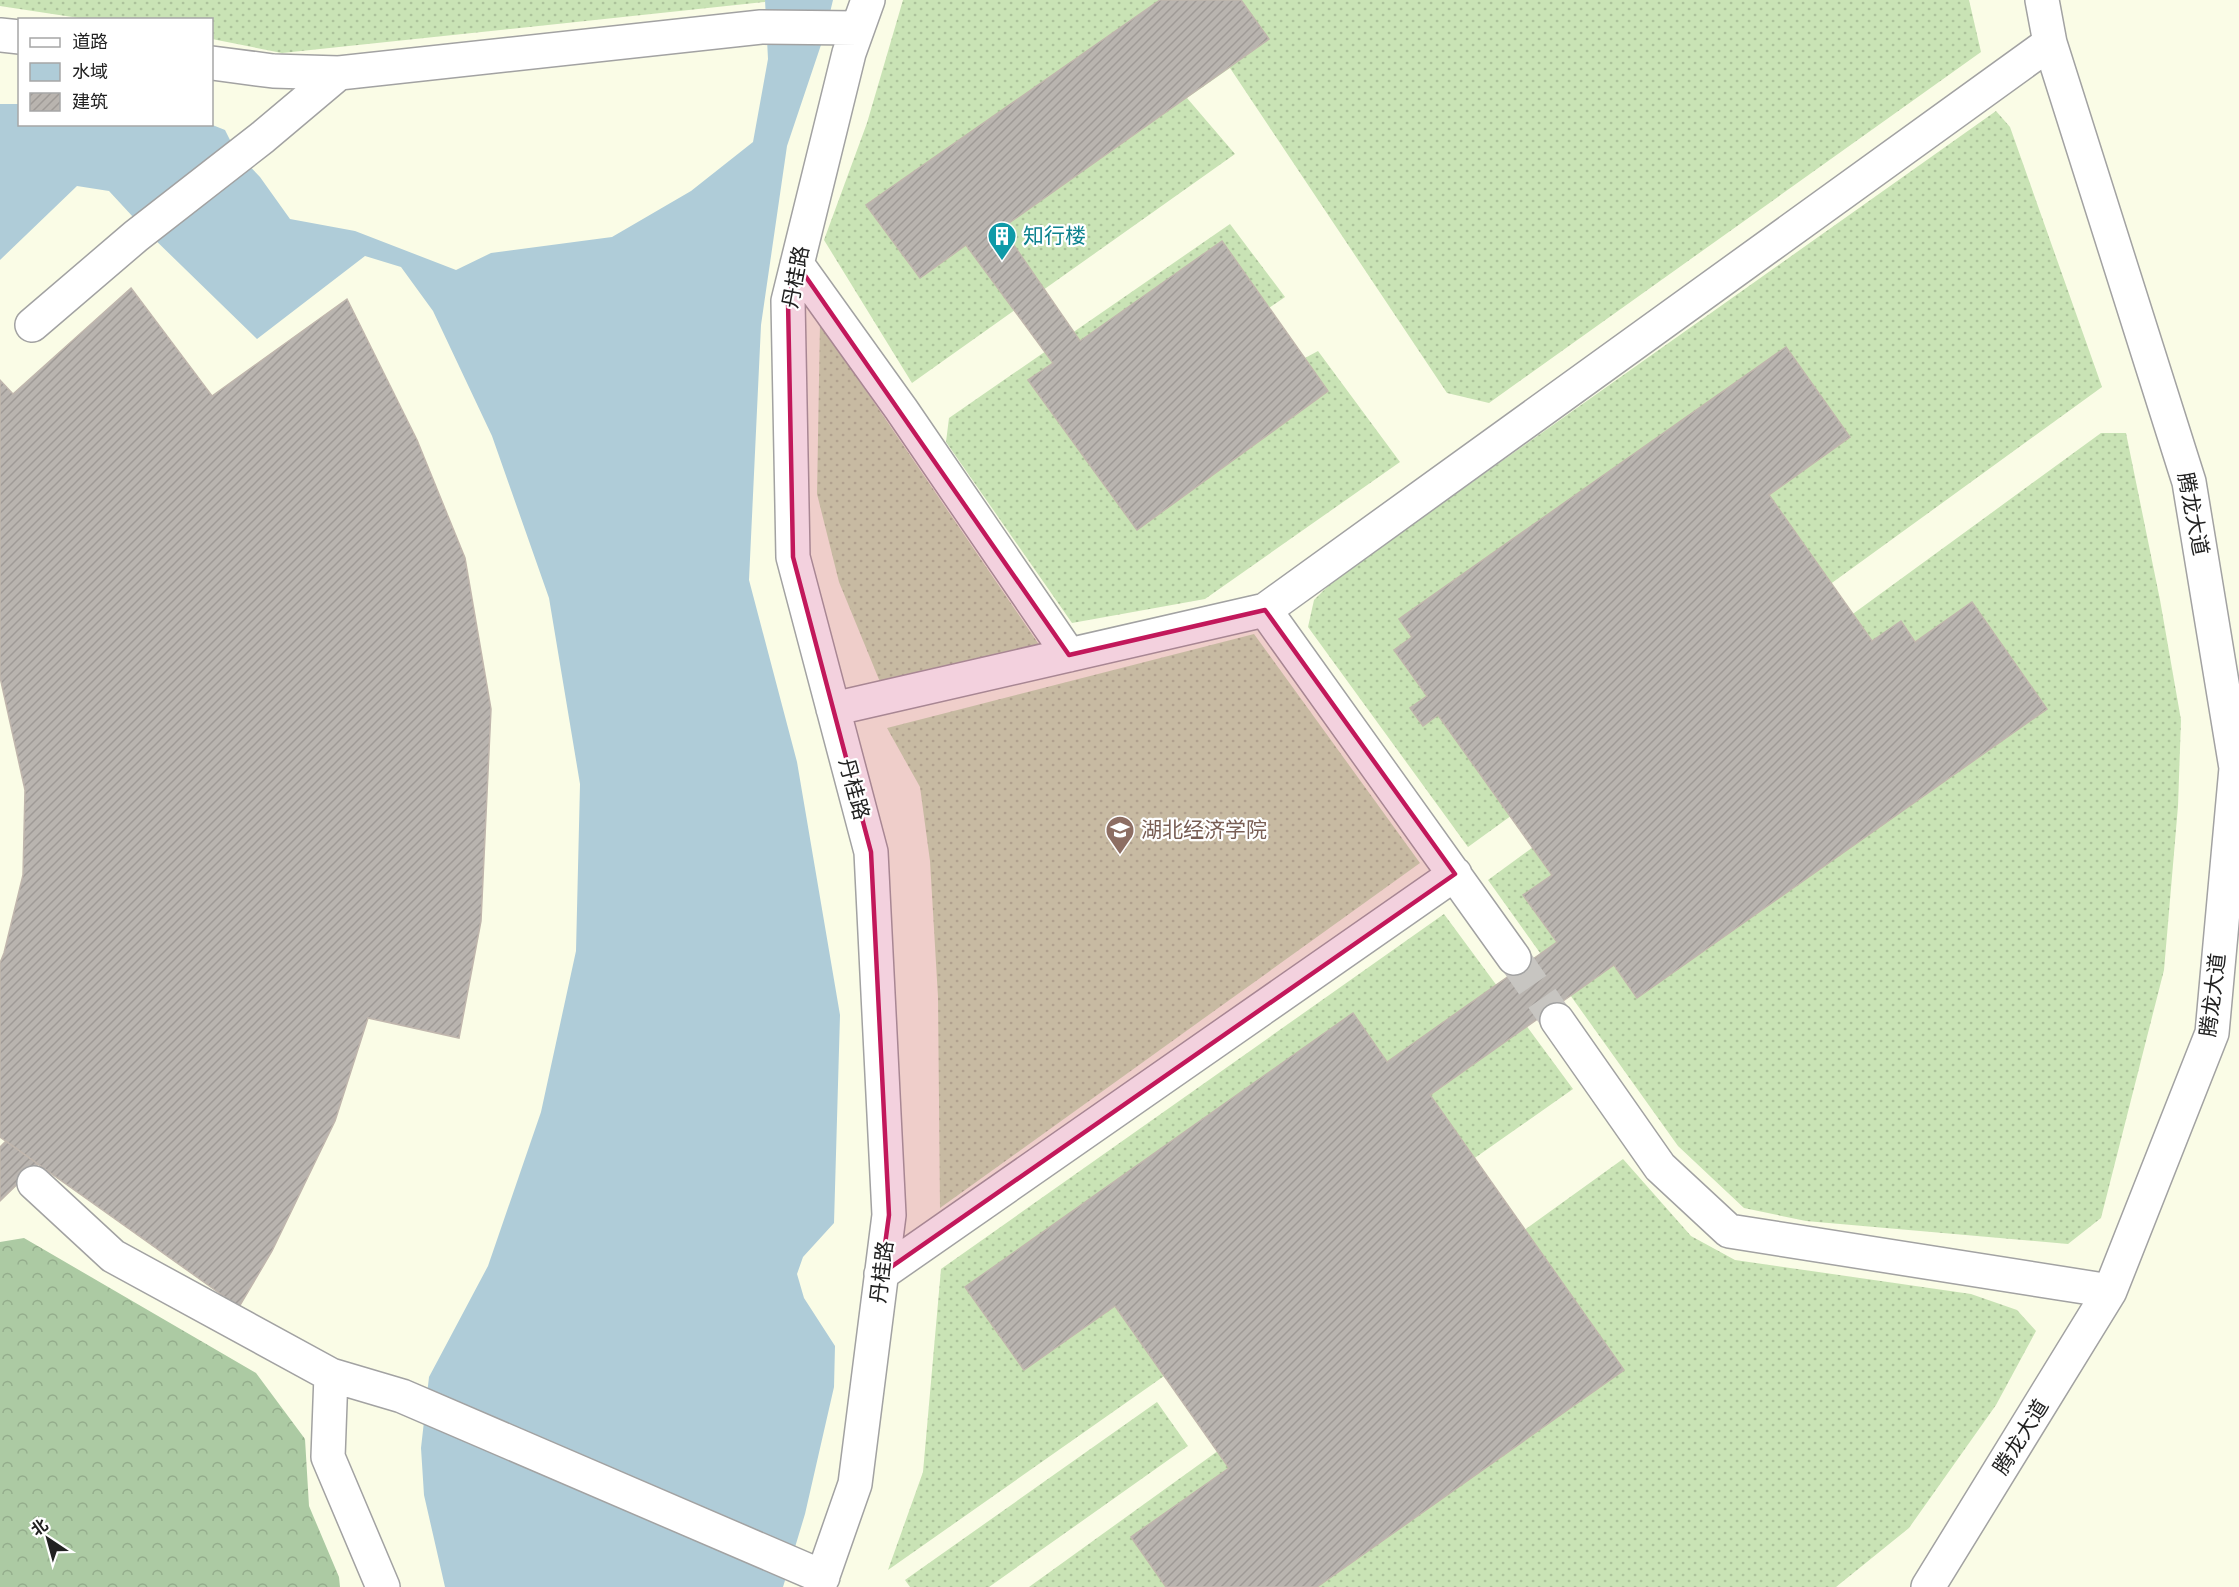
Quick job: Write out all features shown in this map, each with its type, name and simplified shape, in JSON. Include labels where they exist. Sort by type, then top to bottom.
[{"type":"street","name":"腾龙大道","points":[[1928,1587],[2110,1291],[2212,1033],[2236,768],[2189,482],[2050,43],[2042,0]]},
{"type":"street","points":[[213,63],[273,71],[339,73],[859,18]]},
{"type":"street","name":"丹桂路","points":[[813,1577],[855,1484],[889,1215],[871,852],[793,557],[788,301],[859,18]]},
{"type":"street","points":[[0,35],[18,37]]},
{"type":"street","points":[[833,709],[1265,610],[2050,43]]},
{"type":"street","points":[[32,325],[136,236],[263,137],[339,73]]},
{"type":"street","points":[[797,264],[901,409],[1069,655]]},
{"type":"street","points":[[1265,610],[1514,958]]},
{"type":"street","points":[[881,1274],[1455,874]]},
{"type":"street","points":[[1557,1020],[1660,1167],[1729,1231],[2110,1291]]},
{"type":"street","points":[[34,1183],[113,1256],[331,1375],[402,1396],[813,1577]]},
{"type":"street","points":[[331,1375],[328,1457],[383,1587]]},
{"type":"highlighted area","points":[[797,264],[1069,655],[1265,610],[1455,874],[881,1274],[889,1215],[871,852],[793,557],[788,301]]},
{"type":"shaded area","name":"湖北经济学院","points":[[0,0],[2239,0],[2239,1587],[0,1587]]},
{"type":"green space","points":[[0,0],[765,0],[765,2],[282,53],[213,39],[213,18],[79,18],[0,6]]},
{"type":"green space","points":[[903,0],[1969,0],[1981,52],[1489,403],[1447,393],[1230,68],[1187,98],[1235,154],[912,383],[824,240],[867,123]]},
{"type":"green space","points":[[1996,111],[2010,127],[2102,387],[1468,847],[1308,627],[1314,600],[1334,580]]},
{"type":"green space","points":[[1230,224],[1285,297],[1269,308],[1305,358],[1318,351],[1400,462],[1205,599],[1072,623],[946,442],[949,418]]},
{"type":"green space","points":[[820,323],[1040,646],[880,682],[839,582],[817,494]]},
{"type":"green space","points":[[2101,433],[2126,433],[2160,600],[2181,720],[2178,806],[2164,970],[2101,1218],[2068,1244],[1806,1221],[1744,1208],[1678,1146],[1488,880]]},
{"type":"green space","points":[[1254,634],[1420,863],[940,1208],[938,997],[930,861],[920,787],[887,728]]},
{"type":"green space","points":[[1444,914],[1573,1089],[888,1570],[923,1472],[941,1269]]},
{"type":"green space","points":[[1623,1159],[1691,1236],[1735,1260],[1971,1294],[2017,1310],[2036,1331],[1996,1405],[1909,1528],[1836,1587],[1029,1587]]},
{"type":"green space","points":[[24,1238],[256,1373],[305,1439],[309,1506],[339,1577],[340,1587],[0,1587],[0,1242]]},
{"type":"green space","points":[[1157,1402],[1188,1446],[989,1587],[910,1587],[905,1580]]},
{"type":"water","points":[[765,0],[833,0],[825,33],[787,146],[761,325],[749,580],[797,762],[840,1015],[834,1223],[803,1257],[797,1274],[804,1298],[835,1346],[834,1387],[805,1514],[783,1587],[445,1587],[424,1495],[421,1448],[429,1377],[488,1266],[541,1112],[576,951],[580,784],[549,598],[492,436],[433,311],[401,267],[365,256],[257,339],[146,231],[109,191],[77,186],[0,260],[0,104],[18,104],[18,126],[213,125],[225,130],[236,152],[260,177],[290,219],[355,231],[456,270],[491,253],[612,237],[691,191],[753,142],[768,59]]},
{"type":"building","name":"知行楼","points":[[1160,0],[1241,0],[1269,39],[1002,228],[1080,341],[1222,241],[1328,391],[1137,530],[1028,380],[1053,363],[966,245],[920,278],[866,205]]},
{"type":"building","points":[[131,288],[212,396],[347,299],[417,440],[465,558],[491,709],[481,921],[459,1038],[368,1018],[335,1121],[272,1251],[239,1307],[0,1137],[0,963],[23,875],[25,790],[0,677],[0,380],[13,394]]},
{"type":"building","points":[[1786,347],[1850,437],[1769,495],[1872,641],[1901,621],[1915,642],[1972,602],[2047,709],[1637,998],[1614,965],[1430,1095],[1624,1370],[1317,1587],[1166,1587],[1131,1537],[1229,1468],[1115,1306],[1024,1370],[965,1287],[1353,1013],[1387,1062],[1557,942],[1523,895],[1552,875],[1438,715],[1423,726],[1410,708],[1427,696],[1394,650],[1412,637],[1399,619]]},
{"type":"building","points":[[6,1141],[38,1164],[0,1201],[0,1147]]},
{"type":"tunnel","points":[[1514,958],[1557,1020]]},
{"type":"place","name":"知行楼","points":[[1002,262]]},
{"type":"place","name":"湖北经济学院","points":[[1120,856]]}]
